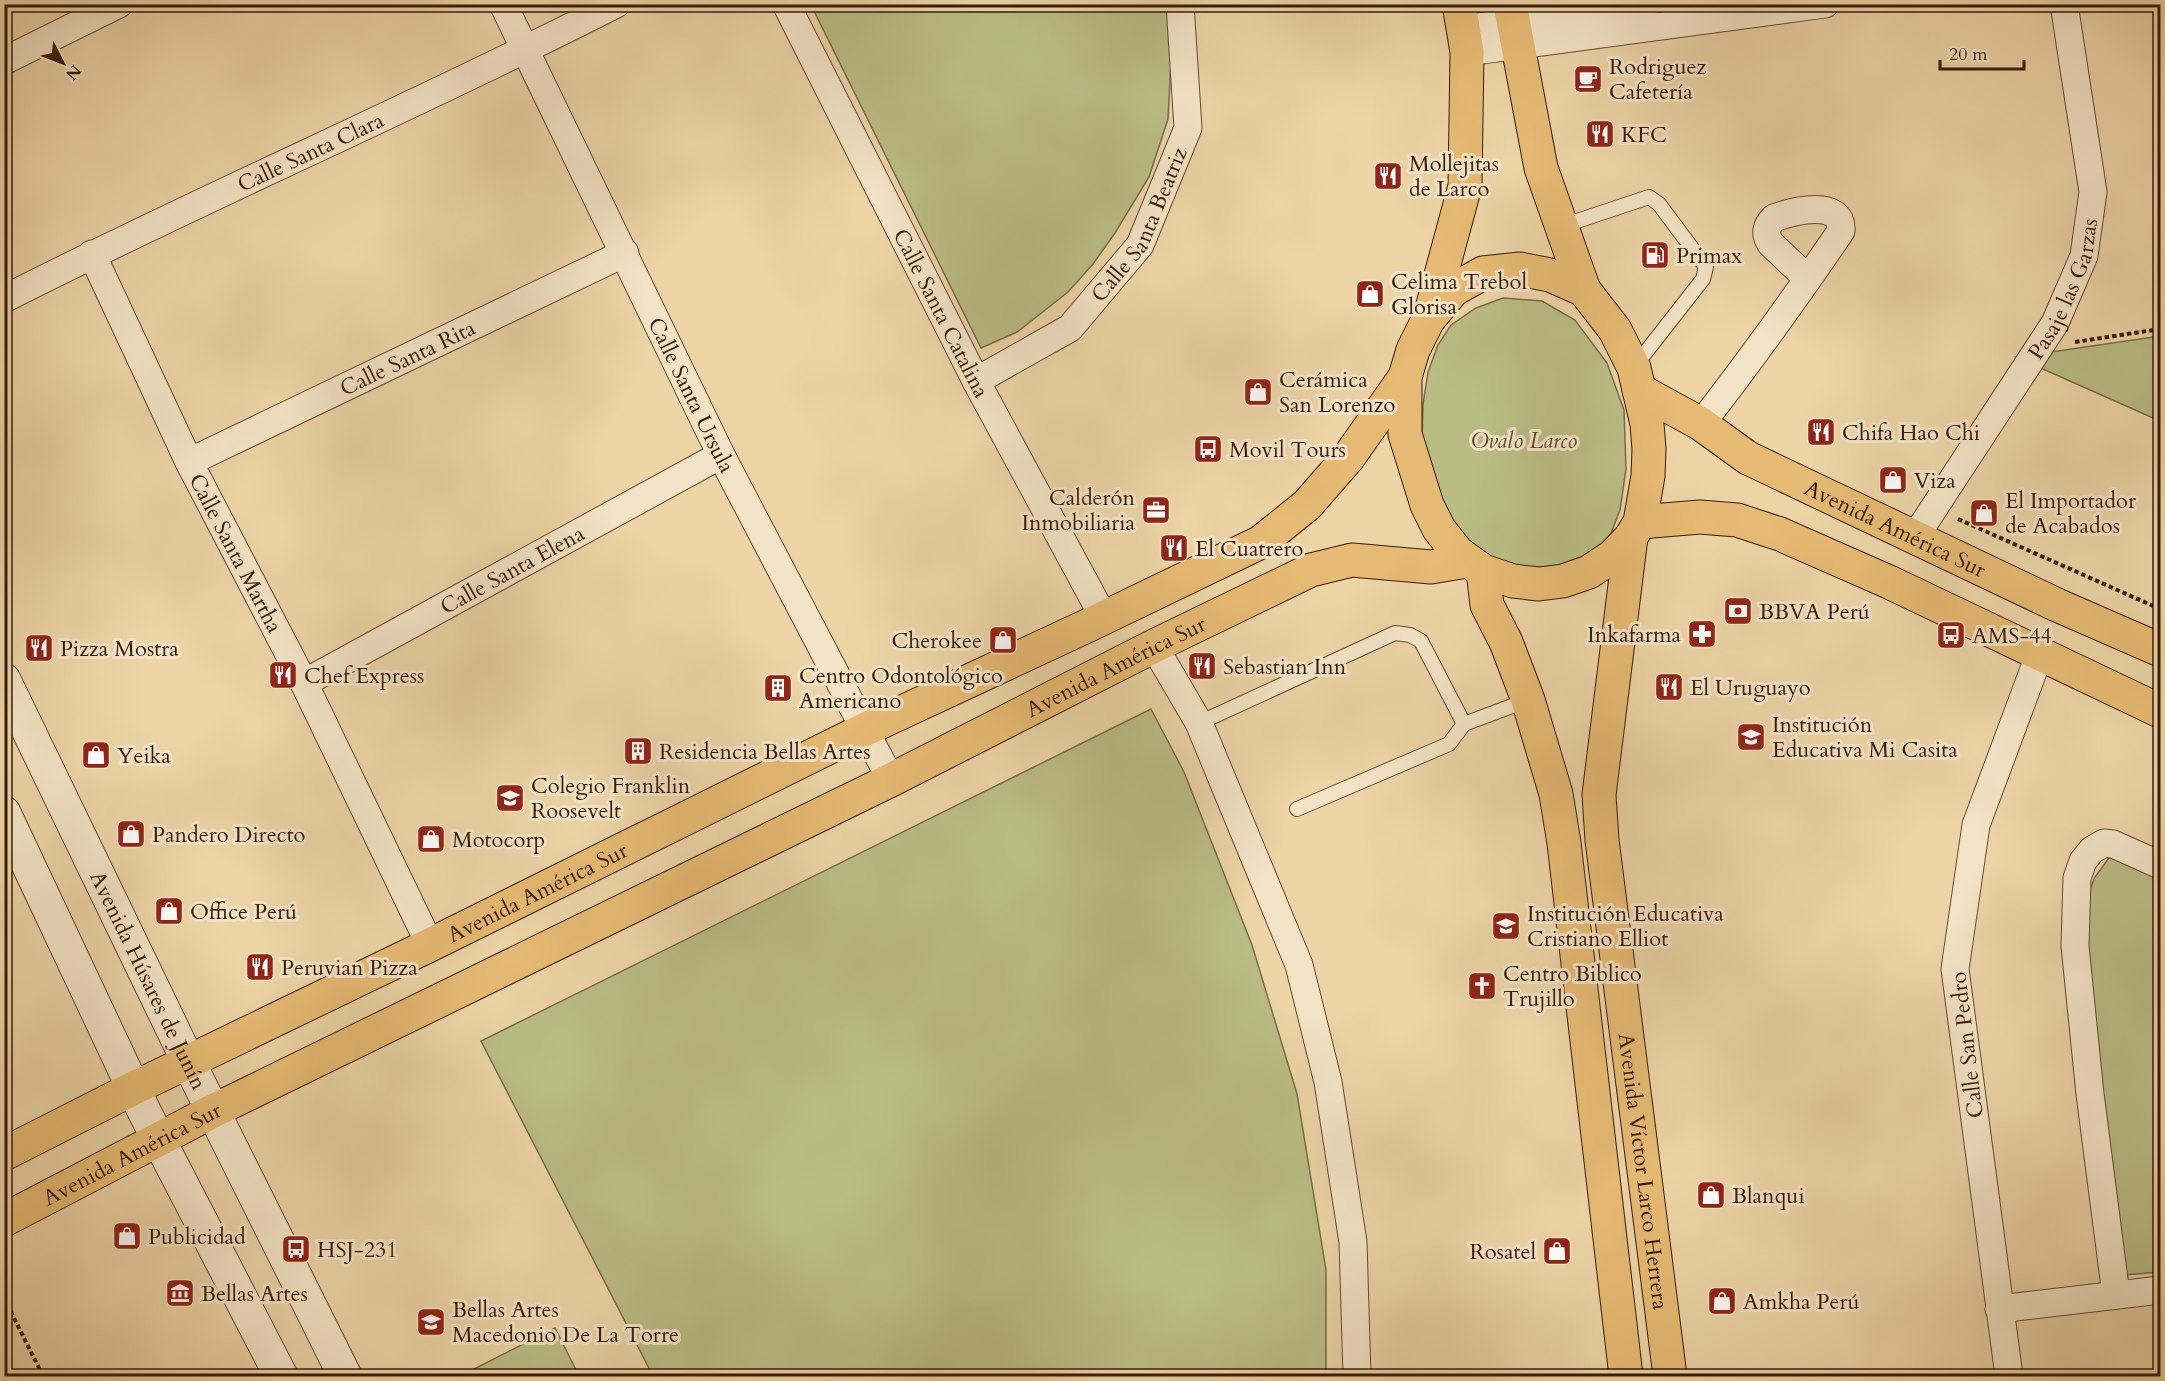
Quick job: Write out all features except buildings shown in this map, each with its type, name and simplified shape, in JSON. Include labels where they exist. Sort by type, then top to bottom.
[{"type":"main road","points":[[1514,24],[1541,168],[1584,290]]},
{"type":"main road","points":[[1463,28],[1466,186],[1428,320],[1413,350],[1405,377],[1405,434],[1427,505],[1439,530],[1458,553],[1475,566],[1513,582],[1539,584],[1563,581],[1589,572],[1613,556],[1635,530],[1700,517],[1737,520],[1780,534],[1889,582],[2160,711]]},
{"type":"main road","points":[[1428,320],[1453,290],[1483,273],[1521,269],[1550,275],[1584,290]]},
{"type":"main road","name":"Avenida Víctor Larco Herrera","points":[[1584,290],[1615,330],[1636,379],[1647,424],[1649,449],[1648,476],[1635,530],[1599,795],[1602,840],[1670,1377]]},
{"type":"main road","name":"Avenida América Sur","points":[[4,1154],[188,1061],[430,945],[866,729],[1261,542],[1307,505],[1348,458],[1405,377]]},
{"type":"main road","name":"Avenida América Sur","points":[[1636,379],[1748,458],[2057,605],[2160,651]]},
{"type":"main road","name":"Avenida América Sur","points":[[4,1220],[213,1111],[891,780],[1154,646],[1311,570],[1352,560],[1431,567],[1475,566]]},
{"type":"main road","name":"Avenida Víctor Larco Herrera","points":[[1475,566],[1488,605],[1506,642],[1528,700],[1556,794],[1564,843],[1626,1377]]},
{"type":"street","points":[[4,61],[119,4]]},
{"type":"street","name":"Calle Santa Ursula","points":[[503,4],[722,455],[891,780]]},
{"type":"street","name":"Calle Santa Clara","points":[[4,299],[92,254],[525,51],[616,4]]},
{"type":"street","name":"Calle Santa Catalina","points":[[786,4],[976,381],[1104,618]]},
{"type":"street","name":"Calle Santa Beatriz","points":[[976,381],[1070,328],[1140,245],[1188,128],[1180,4]]},
{"type":"street","points":[[1611,21],[1647,4]]},
{"type":"street","points":[[1463,28],[1611,21],[1825,4]]},
{"type":"street","name":"Pasaje las Garzas","points":[[1915,537],[2055,323],[2084,256],[2093,192],[2064,4]]},
{"type":"street","name":"Calle Santa Rita","points":[[189,462],[625,253]]},
{"type":"street","name":"Calle Santa Martha","points":[[92,254],[189,462],[304,683],[430,945]]},
{"type":"street","points":[[1701,424],[1772,331],[1808,279]]},
{"type":"street","name":"Calle Santa Elena","points":[[304,683],[722,455]]},
{"type":"street","points":[[1154,646],[1199,723],[1299,965],[1328,1082],[1353,1242],[1357,1377]]},
{"type":"street","name":"Calle San Pedro","points":[[2009,1377],[1955,969],[1976,825],[2040,653]]},
{"type":"street","name":"Avenida Húsares de Junín","points":[[4,680],[188,1061],[345,1377]]},
{"type":"street","points":[[4,813],[134,1088],[280,1377]]},
{"type":"street","points":[[1564,843],[1602,840]]},
{"type":"street","points":[[2116,1295],[2090,1094],[2076,957],[2077,878],[2082,861],[2092,849],[2104,843],[2113,844],[2160,865]]},
{"type":"street","points":[[1999,1309],[2160,1290]]},
{"type":"lane","points":[[1562,226],[1649,197],[1659,204],[1706,267],[1703,279],[1636,379]]},
{"type":"lane","points":[[1199,723],[1395,633],[1410,635],[1421,641],[1464,724]]},
{"type":"lane","points":[[1297,809],[1449,744],[1464,724],[1528,700]]},
{"type":"path","points":[[2039,348],[2160,329]]},
{"type":"path","points":[[1934,509],[2160,609]]},
{"type":"path","points":[[4,1298],[43,1377]]},
{"type":"green space","points":[[811,5],[1174,5],[1168,119],[1149,177],[1093,264],[1068,292],[1017,332],[981,348]]},
{"type":"green space","name":"Ovalo Larco","points":[[1503,298],[1542,301],[1575,320],[1607,363],[1624,410],[1626,469],[1620,510],[1606,546],[1580,570],[1502,581],[1441,517],[1422,440],[1423,404],[1428,372],[1438,345],[1451,325],[1476,308]]},
{"type":"green space","points":[[2160,336],[2160,421],[2016,357]]},
{"type":"green space","points":[[1151,709],[1184,772],[1252,945],[1297,1094],[1326,1270],[1326,1376],[653,1376],[481,1041]]},
{"type":"green space","points":[[2114,851],[2160,871],[2160,1272],[2124,1275],[2082,909],[2095,877]]},
{"type":"green space","points":[[555,1328],[579,1376],[473,1376],[470,1371]]},
{"type":"place","name":"Rodriguez Cafetería","points":[[1588,79]]},
{"type":"place","name":"KFC","points":[[1600,134]]},
{"type":"place","name":"Mollejitas de Larco","points":[[1388,176]]},
{"type":"place","name":"Primax","points":[[1655,255]]},
{"type":"place","name":"Celima Trebol Glorisa","points":[[1370,294]]},
{"type":"place","name":"Cerámica San Lorenzo","points":[[1258,392]]},
{"type":"place","name":"Chifa Hao Chi","points":[[1821,432]]},
{"type":"place","name":"Movil Tours","points":[[1208,449]]},
{"type":"place","name":"Viza","points":[[1893,480]]},
{"type":"place","name":"Calderón Inmobiliaria","points":[[1156,510]]},
{"type":"place","name":"El Importador de Acabados","points":[[1984,513]]},
{"type":"place","name":"El Cuatrero","points":[[1174,548]]},
{"type":"place","name":"BBVA Perú","points":[[1738,611]]},
{"type":"place","name":"Inkafarma","points":[[1702,634]]},
{"type":"place","name":"AMS-44","points":[[1951,635]]},
{"type":"place","name":"Cherokee","points":[[1003,640]]},
{"type":"place","name":"Pizza Mostra","points":[[39,648]]},
{"type":"place","name":"Sebastian Inn","points":[[1202,666]]},
{"type":"place","name":"Chef Express","points":[[283,675]]},
{"type":"place","name":"El Uruguayo","points":[[1669,687]]},
{"type":"place","name":"Centro Odontológico Americano","points":[[778,688]]},
{"type":"place","name":"Institución Educativa Mi Casita","points":[[1751,737]]},
{"type":"place","name":"Residencia Bellas Artes","points":[[638,751]]},
{"type":"place","name":"Yeika","points":[[96,755]]},
{"type":"place","name":"Colegio Franklin Roosevelt","points":[[510,798]]},
{"type":"place","name":"Pandero Directo","points":[[131,834]]},
{"type":"place","name":"Motocorp","points":[[431,839]]},
{"type":"place","name":"Office Perú","points":[[169,911]]},
{"type":"place","name":"Institución Educativa Cristiano Elliot","points":[[1506,926]]},
{"type":"place","name":"Peruvian Pizza","points":[[260,967]]},
{"type":"place","name":"Centro Biblico Trujillo","points":[[1482,986]]},
{"type":"place","name":"Blanqui","points":[[1711,1195]]},
{"type":"place","name":"Publicidad","points":[[127,1236]]},
{"type":"place","name":"HSJ-231","points":[[296,1249]]},
{"type":"place","name":"Rosatel","points":[[1557,1251]]},
{"type":"place","name":"Bellas Artes","points":[[180,1293]]},
{"type":"place","name":"Amkha Perú","points":[[1722,1301]]},
{"type":"place","name":"Bellas Artes Macedonio De La Torre","points":[[431,1322]]}]
